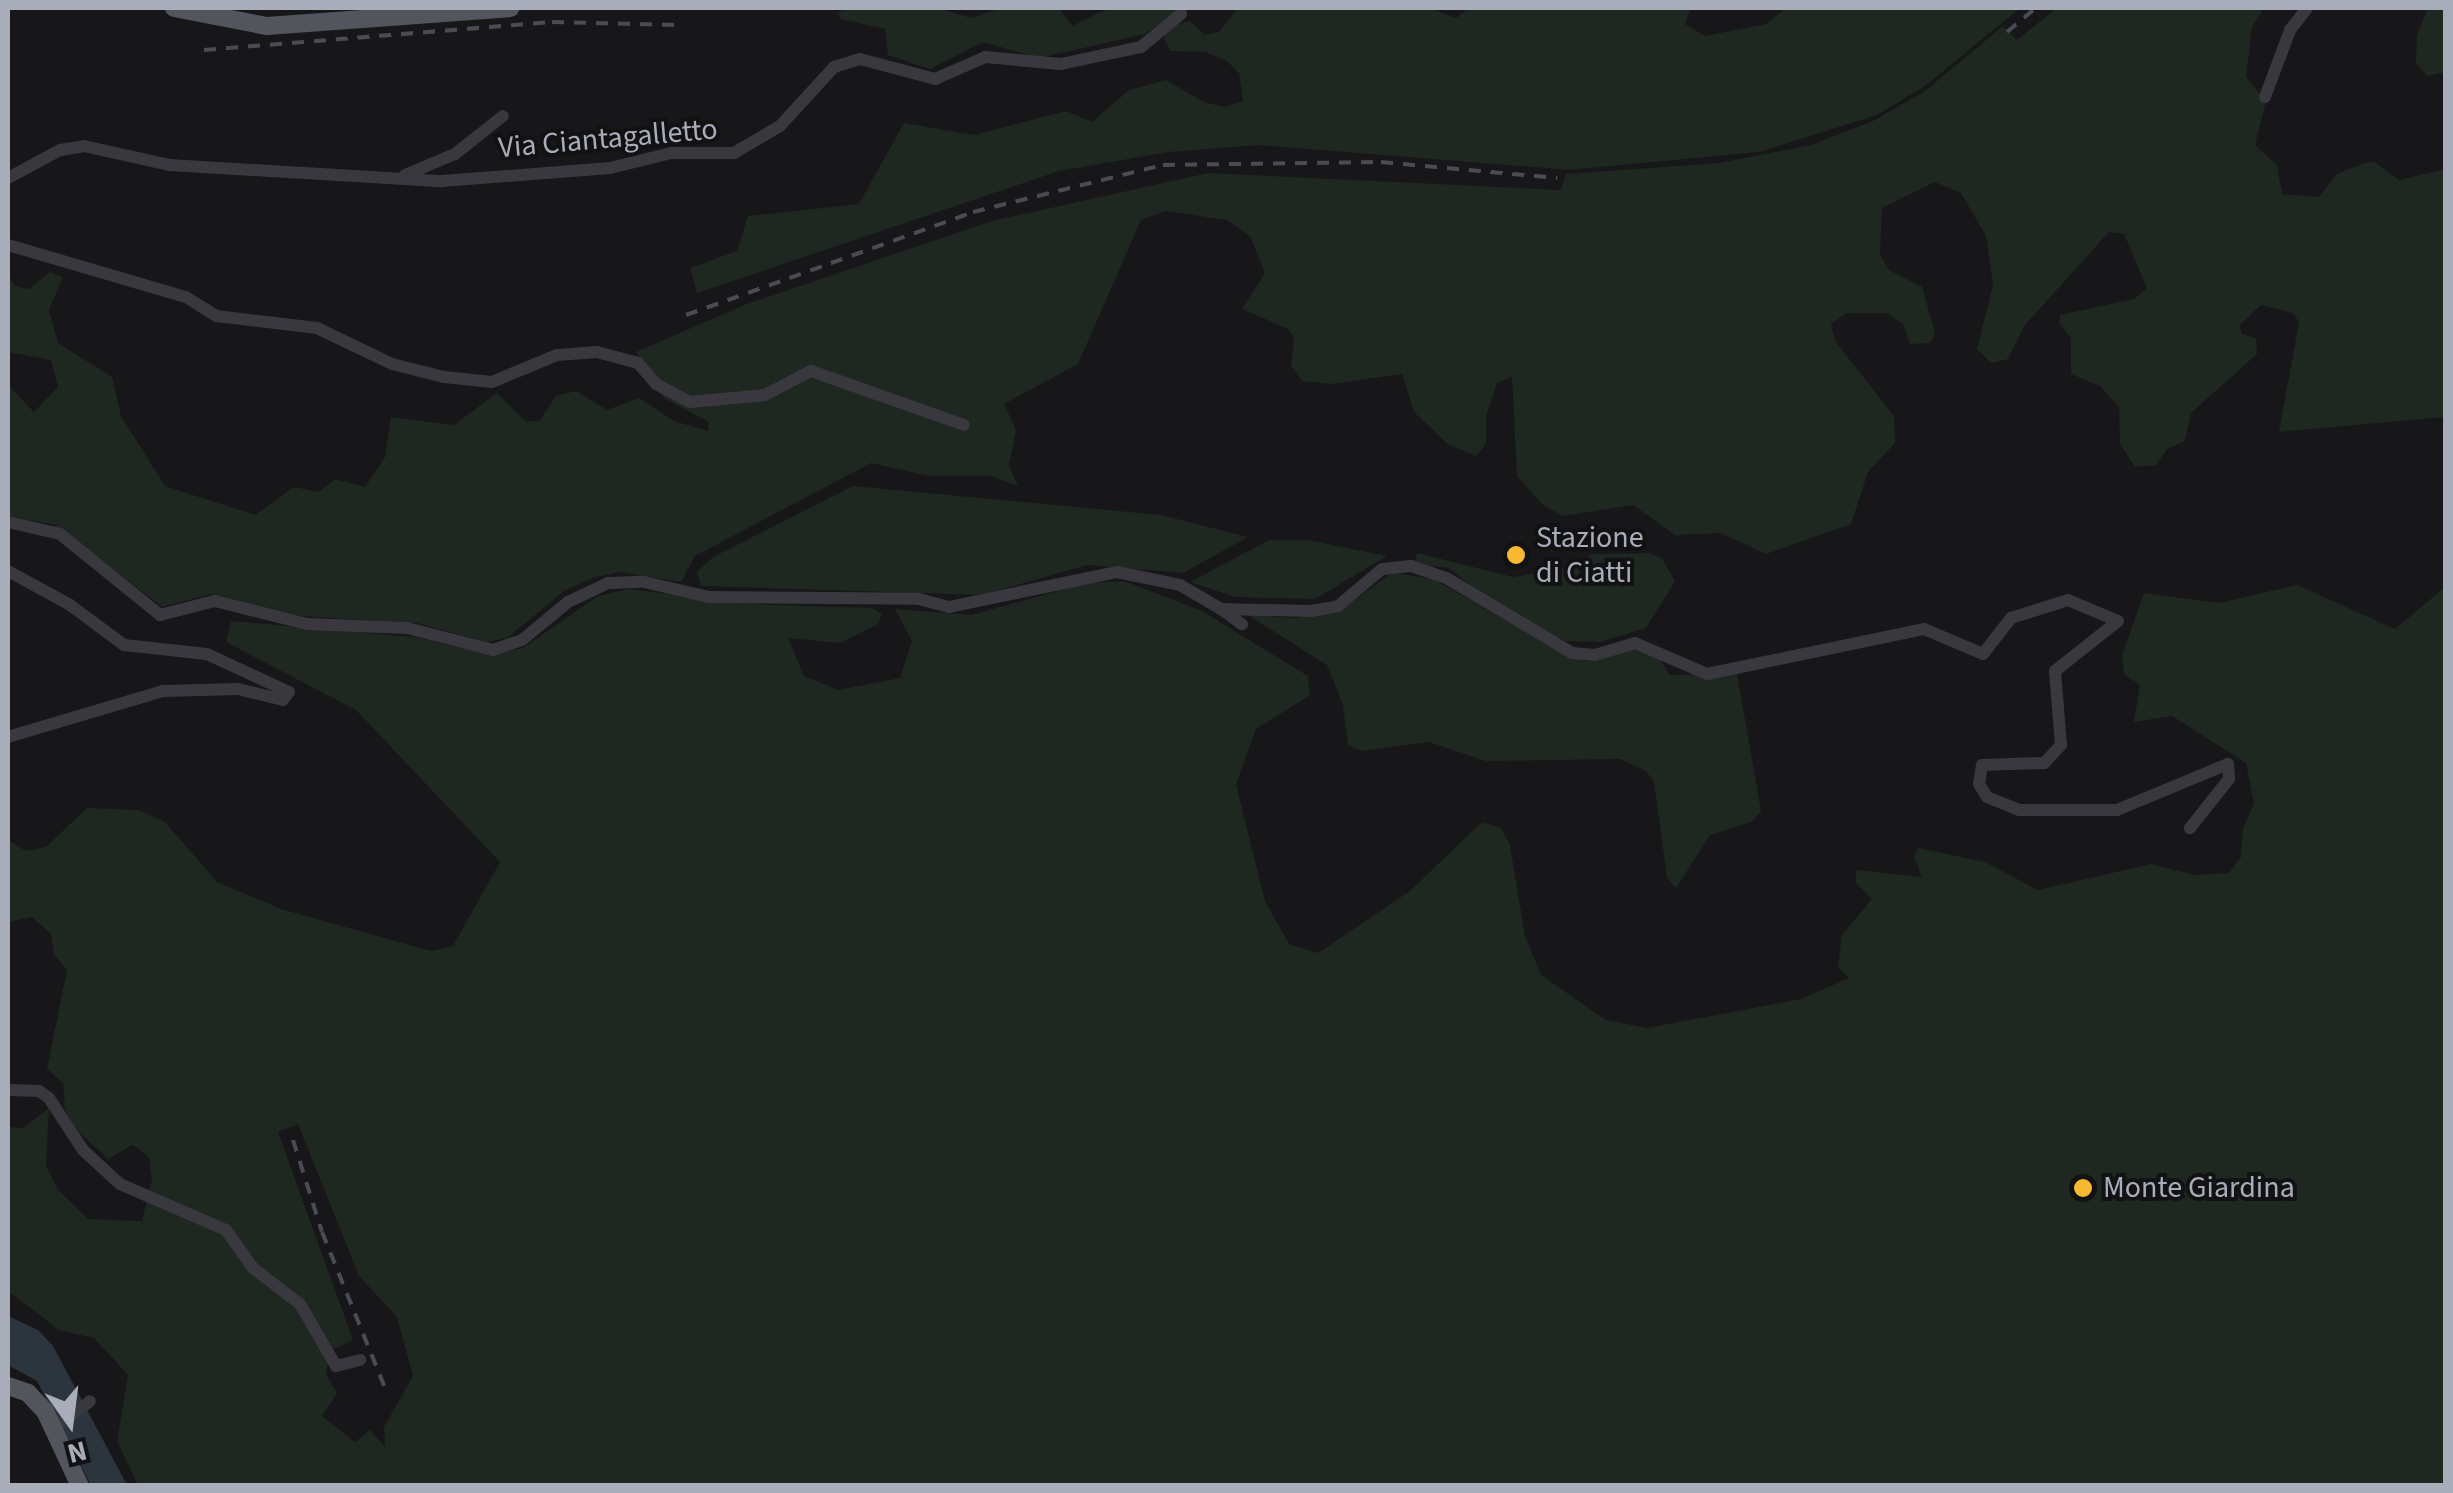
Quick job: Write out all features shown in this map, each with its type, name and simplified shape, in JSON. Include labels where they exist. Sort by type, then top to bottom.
[{"type":"main road","points":[[174,8],[267,26],[510,8]]},
{"type":"main road","points":[[8,1386],[36,1399],[57,1426],[80,1486]]},
{"type":"street","points":[[2265,97],[2290,30],[2307,8]]},
{"type":"street","name":"Via Ciantagalletto","points":[[8,178],[60,150],[84,146],[169,165],[402,176],[442,182],[610,168],[671,153],[734,153],[780,126],[834,67],[860,59],[935,79],[985,57],[1073,63],[1141,47],[1181,14]]},
{"type":"street","name":"Via Ciantagalletto","points":[[402,176],[455,154],[503,116]]},
{"type":"street","points":[[8,245],[186,297],[216,316],[317,328],[392,364],[444,376],[492,382],[557,355],[597,352],[638,363],[656,384],[690,402],[765,394],[811,371],[964,425]]},
{"type":"street","points":[[8,522],[60,534],[160,615],[215,600],[308,624],[408,628],[493,650],[522,640],[568,602],[608,583],[644,582],[709,597],[919,599],[949,607],[1117,572],[1180,585],[1242,624]]},
{"type":"street","points":[[1221,608],[1323,610],[1338,606],[1382,569],[1412,566],[1448,580],[1572,653],[1594,655],[1636,643],[1707,674],[1924,629],[1983,654],[2012,618],[2068,600],[2118,621],[2055,670],[2062,746],[2044,763],[1982,765],[1978,784],[1987,798],[2020,810],[2117,810],[2228,764],[2228,780],[2190,828]]},
{"type":"street","points":[[8,571],[70,605],[114,641],[207,654],[266,676],[288,694],[283,700],[238,688],[163,690],[8,736]]},
{"type":"street","points":[[8,1090],[39,1091],[50,1098],[84,1150],[120,1184],[226,1230],[253,1268],[300,1304],[336,1366],[360,1360]]},
{"type":"street","points":[[57,1426],[88,1405]]},
{"type":"shaded area","points":[[856,8],[938,8],[971,18],[1002,8],[1059,8],[1072,26],[1109,8],[1182,8],[1145,34],[1039,58],[983,42],[930,69],[888,55],[885,29],[841,19],[838,12]]},
{"type":"shaded area","points":[[1238,8],[1430,8],[1456,18],[1469,8],[1691,8],[1685,24],[1705,36],[1766,24],[1786,8],[2020,8],[1925,86],[1877,115],[1759,152],[1569,170],[1259,145],[1169,152],[1059,171],[697,293],[690,268],[737,251],[748,216],[859,204],[904,123],[974,135],[1066,111],[1092,122],[1129,90],[1166,80],[1204,102],[1224,107],[1243,101],[1239,73],[1227,61],[1206,52],[1170,51],[1164,38],[1170,26],[1190,21],[1205,35],[1219,32]]},
{"type":"shaded area","points":[[2057,8],[2264,8],[2252,27],[2246,77],[2266,101],[2255,145],[2277,165],[2282,194],[2319,197],[2337,174],[2364,163],[2374,162],[2399,180],[2445,169],[2445,417],[2279,432],[2299,322],[2293,313],[2261,305],[2240,325],[2242,334],[2256,338],[2257,354],[2191,413],[2185,441],[2167,449],[2156,465],[2135,467],[2120,444],[2119,407],[2100,386],[2071,374],[2071,338],[2059,323],[2060,315],[2134,299],[2147,288],[2124,234],[2109,232],[2025,325],[2008,359],[1991,363],[1977,349],[1993,285],[1986,236],[1961,193],[1935,182],[1882,208],[1880,255],[1889,270],[1922,287],[1935,333],[1930,343],[1910,344],[1903,324],[1887,313],[1847,313],[1831,324],[1835,341],[1894,416],[1895,443],[1868,472],[1851,524],[1766,554],[1721,533],[1675,535],[1633,505],[1563,516],[1544,506],[1517,476],[1512,377],[1497,383],[1486,416],[1486,444],[1476,456],[1449,445],[1414,412],[1402,374],[1332,384],[1302,381],[1291,365],[1294,338],[1288,329],[1242,309],[1265,273],[1250,236],[1227,220],[1165,211],[1141,220],[1078,364],[1004,404],[1016,430],[1009,466],[1018,486],[991,476],[929,476],[871,463],[695,556],[681,582],[619,572],[593,578],[564,591],[507,638],[486,642],[417,623],[300,616],[212,594],[162,607],[55,525],[8,516],[8,385],[34,412],[58,387],[51,360],[8,352],[8,273],[15,286],[29,289],[50,272],[63,277],[49,310],[58,343],[112,377],[121,416],[165,486],[255,515],[294,487],[319,492],[335,479],[365,487],[385,457],[391,417],[454,425],[497,393],[526,422],[540,420],[556,396],[576,391],[607,410],[639,398],[674,421],[708,431],[709,422],[664,398],[636,352],[744,305],[992,221],[1208,173],[1561,190],[1566,174],[1719,163],[1811,145],[1873,121],[1925,91],[2003,26],[2017,40]]},
{"type":"shaded area","points":[[2428,8],[2445,8],[2446,72],[2427,76],[2416,63],[2417,35]]},
{"type":"shaded area","points":[[853,486],[1161,515],[1248,537],[1183,573],[1087,565],[982,595],[701,586],[697,572],[713,557]]},
{"type":"shaded area","points":[[1269,540],[1308,540],[1387,556],[1315,599],[1235,597],[1190,582]]},
{"type":"shaded area","points":[[1417,553],[1513,577],[1559,570],[1591,554],[1648,553],[1662,558],[1675,581],[1646,628],[1600,642],[1564,641],[1489,601],[1449,568],[1414,564]]},
{"type":"shaded area","points":[[1393,572],[1435,580],[1569,657],[1587,661],[1631,649],[1659,658],[1670,675],[1737,673],[1761,811],[1751,822],[1710,835],[1676,888],[1667,878],[1654,782],[1646,771],[1620,759],[1486,761],[1429,742],[1361,751],[1348,745],[1343,705],[1327,665],[1248,615],[1296,618],[1341,610]]},
{"type":"shaded area","points":[[1124,581],[1202,611],[1308,676],[1310,695],[1256,729],[1236,784],[1265,901],[1289,944],[1318,953],[1410,891],[1482,822],[1501,828],[1510,845],[1525,936],[1541,975],[1606,1020],[1647,1028],[1801,999],[1849,978],[1838,967],[1842,935],[1872,899],[1856,883],[1856,870],[1922,877],[1914,856],[1918,848],[1985,862],[2038,890],[2151,864],[2194,875],[2229,873],[2241,857],[2243,828],[2254,803],[2246,763],[2172,716],[2134,722],[2140,685],[2124,674],[2122,655],[2144,593],[2219,603],[2297,585],[2395,629],[2445,587],[2445,1485],[138,1485],[117,1441],[128,1375],[94,1338],[59,1330],[8,1291],[8,1127],[23,1128],[49,1108],[46,1166],[59,1191],[88,1219],[142,1221],[152,1179],[149,1158],[138,1148],[132,1145],[108,1159],[77,1130],[65,1110],[63,1083],[47,1069],[67,970],[54,955],[51,934],[32,917],[8,922],[8,840],[26,851],[46,847],[87,808],[139,810],[165,822],[217,882],[281,909],[431,951],[453,946],[500,862],[356,710],[226,642],[231,621],[414,637],[491,655],[523,648],[598,596],[629,589],[750,604],[872,608],[882,614],[878,624],[840,643],[788,638],[804,676],[838,690],[900,678],[912,641],[895,609],[972,615],[1086,583]],"holes":[[[298,1124],[359,1276],[397,1317],[413,1376],[384,1427],[385,1447],[370,1430],[355,1442],[322,1416],[337,1393],[326,1374],[330,1351],[353,1340],[278,1132]]]},
{"type":"shaded area","points":[[8,1316],[38,1330],[53,1346],[127,1485],[91,1485],[37,1381],[8,1365]]},
{"type":"railway","points":[[2007,32],[2036,8]]},
{"type":"railway","points":[[204,50],[552,22],[678,25]]},
{"type":"railway","points":[[686,315],[973,212],[1163,165],[1381,162],[1557,178]]},
{"type":"railway","points":[[293,1140],[322,1232],[388,1395]]},
{"type":"place","name":"Stazione di Ciatti","points":[[1516,555]]},
{"type":"place","name":"Monte Giardina","points":[[2083,1188]]}]
